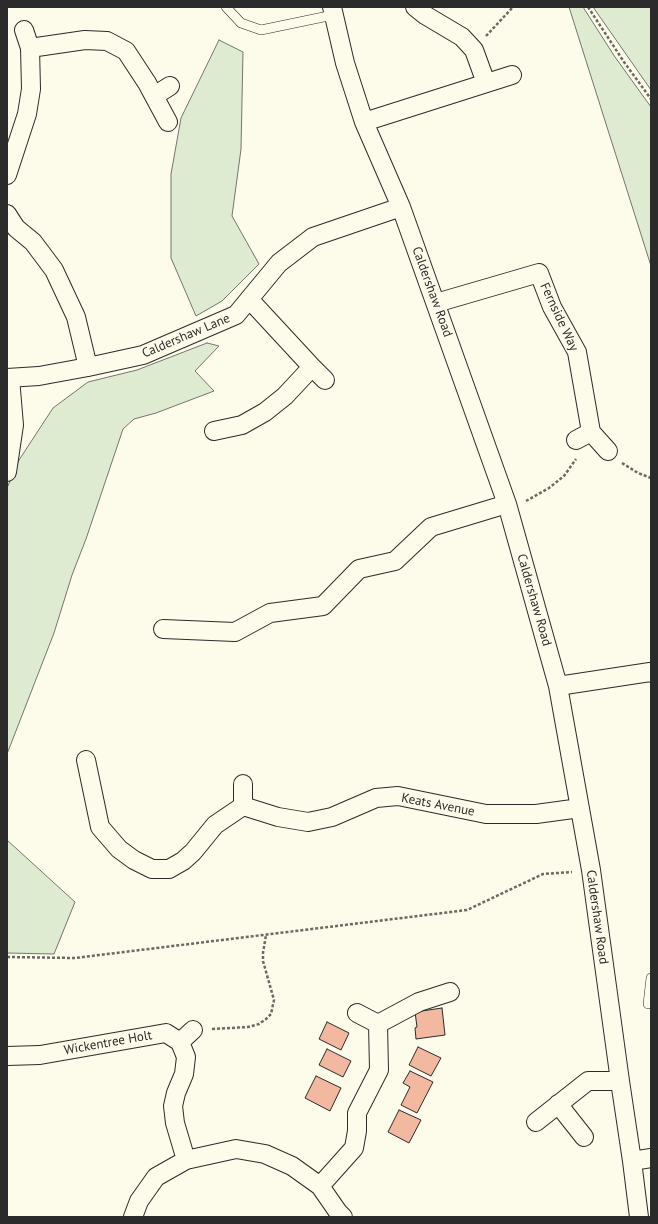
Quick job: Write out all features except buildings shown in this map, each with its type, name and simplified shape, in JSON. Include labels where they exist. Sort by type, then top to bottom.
[{"type":"street","points":[[415,7],[425,15],[462,37],[474,50],[486,83]]},
{"type":"street","name":"Caldershaw Road","points":[[333,11],[345,63],[364,122],[401,207],[507,506],[558,686],[591,870],[639,1217]]},
{"type":"street","points":[[7,175],[27,114],[31,89],[30,48],[24,30]]},
{"type":"street","points":[[30,48],[85,40],[107,41],[126,51],[168,122]]},
{"type":"street","points":[[364,122],[512,75]]},
{"type":"street","points":[[154,96],[170,86]]},
{"type":"street","name":"Caldershaw Lane","points":[[8,378],[39,376],[143,355],[236,315],[279,263],[312,237],[401,207]]},
{"type":"street","points":[[7,214],[16,228],[33,242],[54,270],[76,317],[88,367]]},
{"type":"street","name":"Fernside Way","points":[[436,303],[538,265],[552,307],[577,352],[584,436]]},
{"type":"street","points":[[249,299],[325,380]]},
{"type":"street","points":[[214,431],[242,425],[265,412],[285,396],[312,367]]},
{"type":"street","points":[[7,472],[14,425],[8,378]]},
{"type":"street","points":[[584,436],[608,451]]},
{"type":"street","points":[[163,629],[235,632],[270,613],[323,606],[359,569],[395,560],[431,527],[507,506]]},
{"type":"street","points":[[558,686],[651,672]]},
{"type":"street","points":[[86,760],[100,827],[119,850],[152,869],[169,869],[183,861],[193,852],[215,825],[244,806],[243,784]]},
{"type":"street","name":"Keats Avenue","points":[[244,806],[278,817],[308,822],[332,817],[376,798],[398,796],[486,814],[536,814],[580,808]]},
{"type":"street","points":[[378,1024],[419,1002],[450,992]]},
{"type":"street","points":[[357,1013],[378,1024]]},
{"type":"street","points":[[320,1186],[354,1148],[357,1131],[357,1114],[378,1070],[378,1024]]},
{"type":"street","points":[[186,1160],[175,1123],[173,1106],[176,1093],[184,1074],[186,1057],[180,1042],[193,1030]]},
{"type":"street","name":"Wickentree Holt","points":[[7,1056],[40,1055],[166,1033],[180,1042]]},
{"type":"street","points":[[536,1122],[588,1081],[620,1081]]},
{"type":"street","points":[[558,1104],[584,1137]]},
{"type":"street","points":[[133,1217],[139,1201],[156,1177],[186,1160],[236,1149],[265,1154],[292,1166],[320,1186],[343,1217]]},
{"type":"street","points":[[632,1161],[651,1158]]},
{"type":"lane","points":[[226,7],[241,23],[261,30],[333,11]]},
{"type":"lane","points":[[648,1004],[651,978]]},
{"type":"path","points":[[474,50],[513,7]]},
{"type":"path","points":[[588,7],[624,62],[651,98]]},
{"type":"path","points":[[507,506],[530,499],[549,488],[564,476],[575,461],[584,436]]},
{"type":"path","points":[[608,451],[624,465],[651,478]]},
{"type":"path","points":[[7,957],[75,958],[467,910],[543,874],[591,870]]},
{"type":"path","points":[[193,1030],[248,1027],[259,1024],[271,1014],[274,1000],[263,961],[266,935]]},
{"type":"green space","points":[[569,7],[583,7],[615,57],[651,107],[651,266]]},
{"type":"green space","points":[[593,7],[651,7],[651,90]]},
{"type":"green space","points":[[219,40],[243,52],[241,149],[232,216],[259,264],[222,301],[196,316],[171,258],[171,174],[181,118]]},
{"type":"green space","points":[[207,343],[219,346],[195,371],[214,391],[156,413],[134,419],[123,429],[86,539],[72,575],[54,633],[7,754],[7,488],[19,460],[53,408],[88,382],[137,370]]},
{"type":"green space","points":[[7,840],[75,902],[54,954],[7,953]]}]
